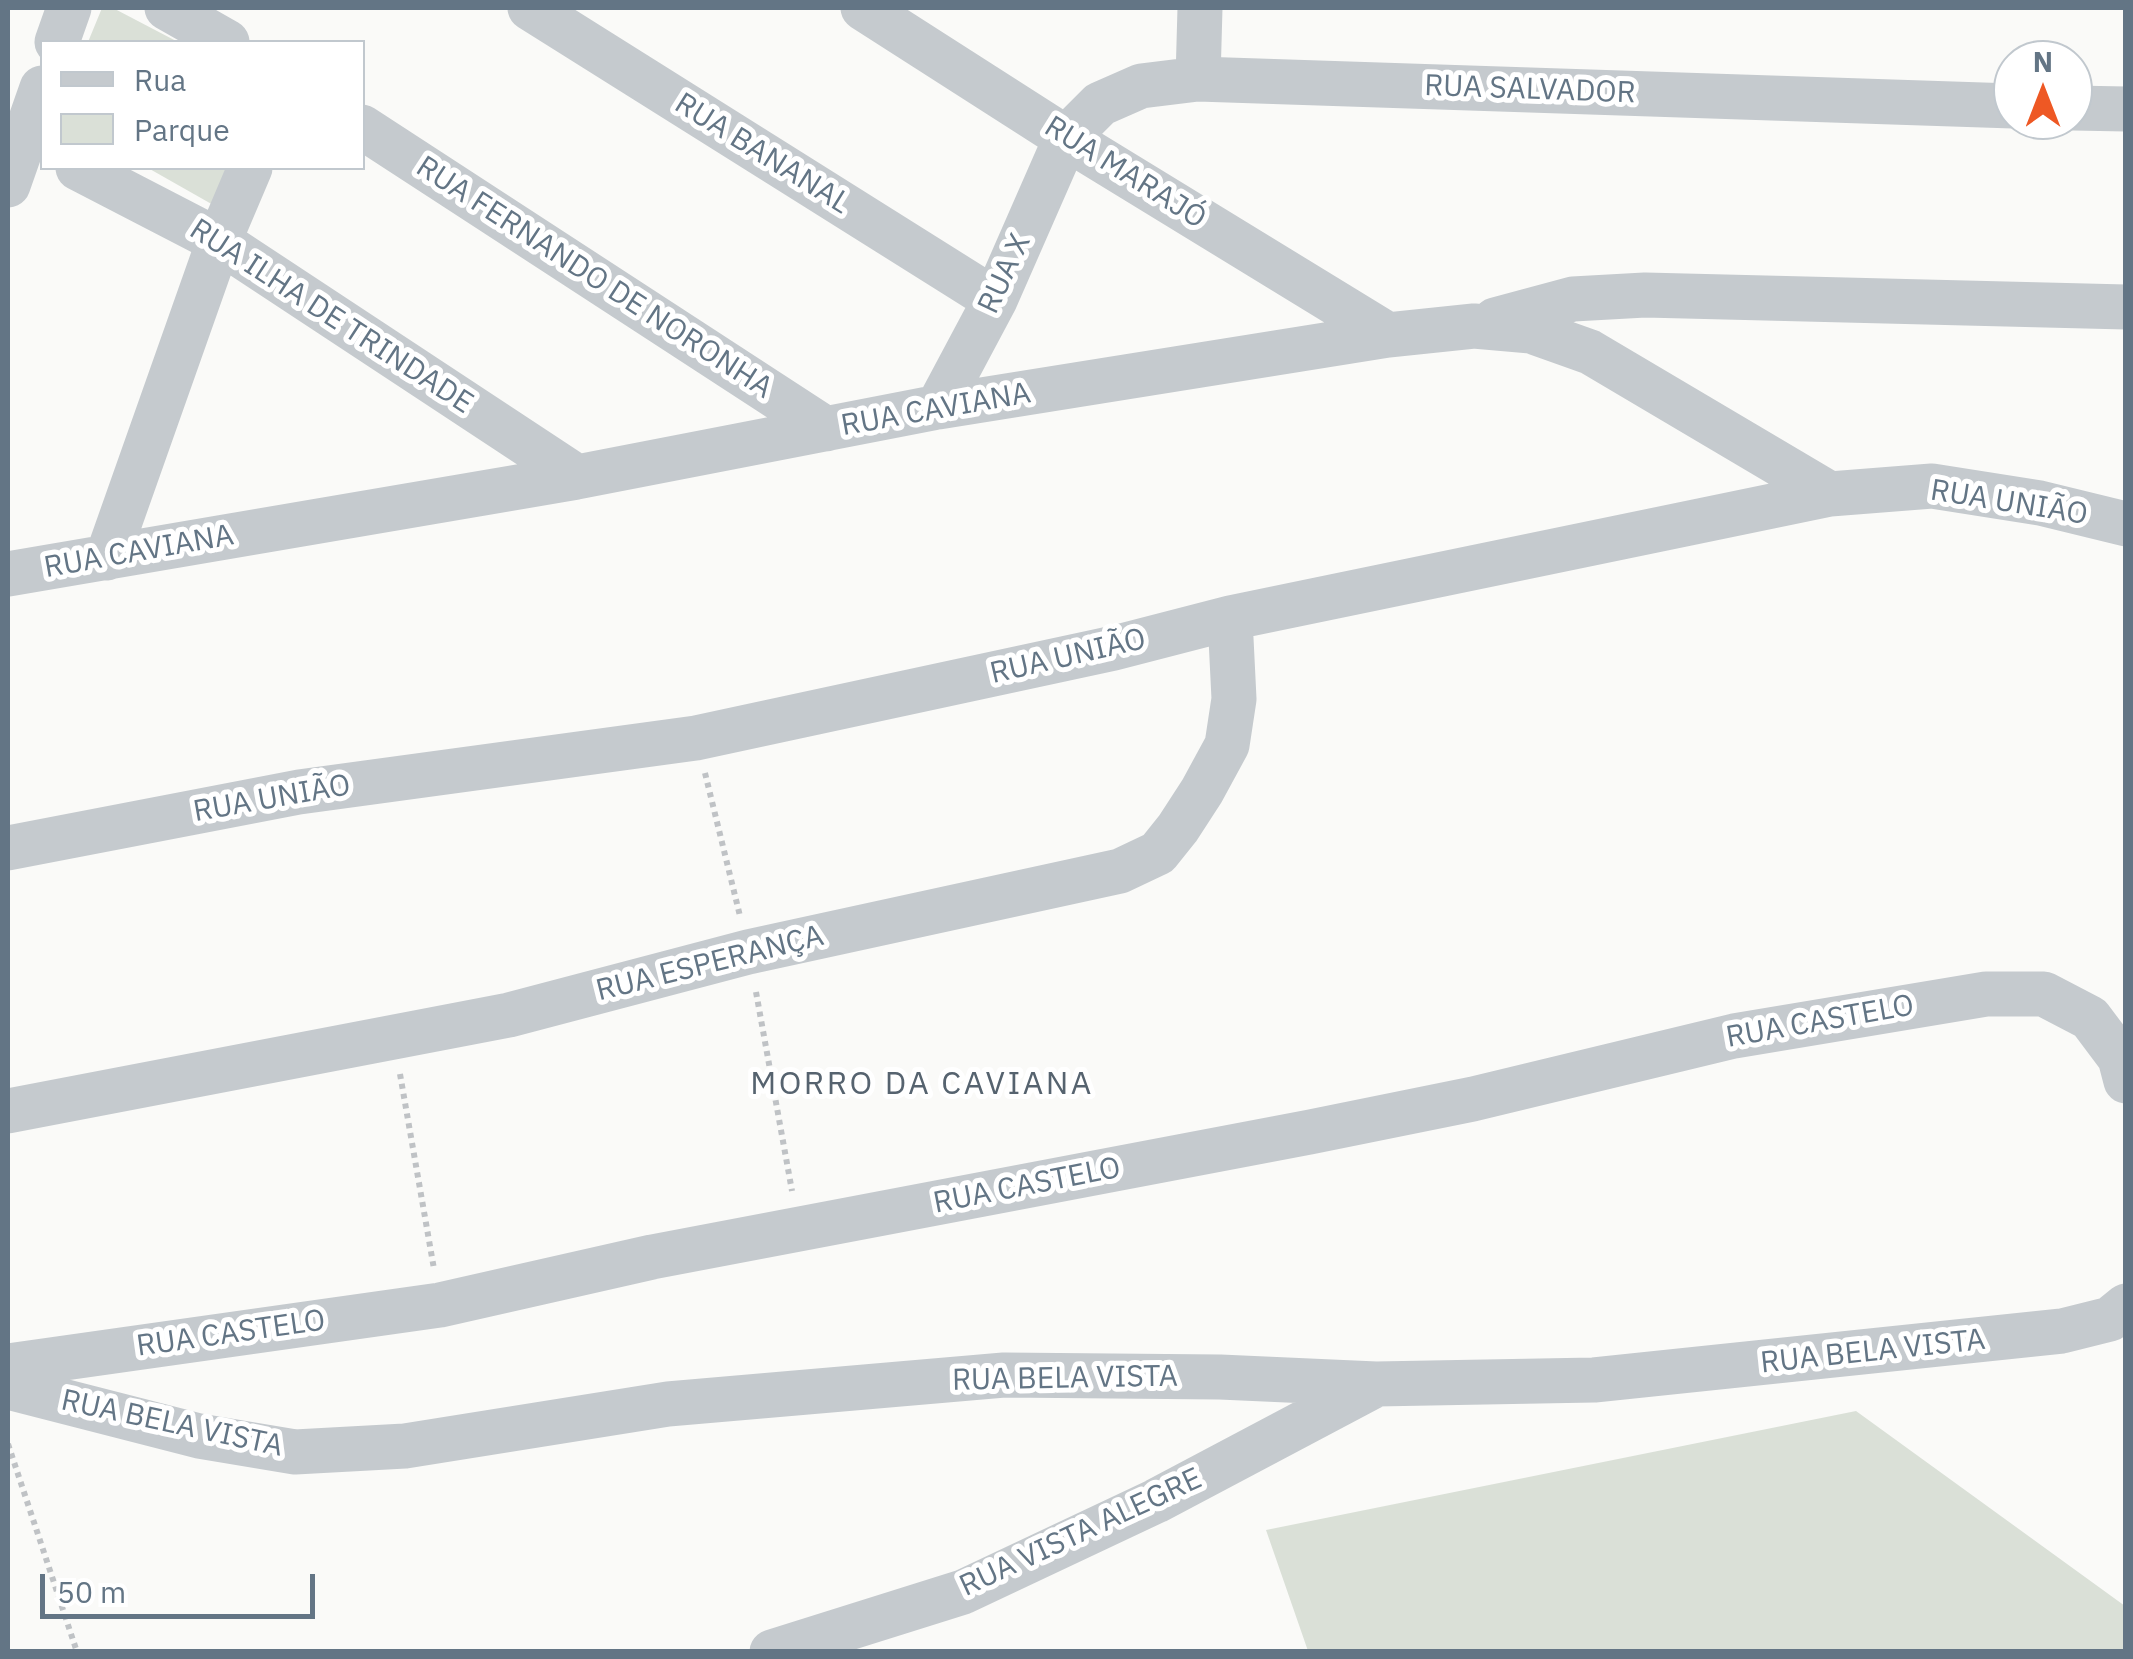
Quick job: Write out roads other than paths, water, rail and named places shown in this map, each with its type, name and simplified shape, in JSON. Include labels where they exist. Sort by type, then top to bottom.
[{"type":"street","points":[[59,40],[69,8]]},
{"type":"street","points":[[167,8],[223,40]]},
{"type":"street","name":"RUA BANANAL","points":[[530,8],[995,300]]},
{"type":"street","name":"RUA MARAJÓ","points":[[863,8],[1066,138],[1388,335]]},
{"type":"street","points":[[1198,79],[1200,8]]},
{"type":"street","name":"RUA SALVADOR","points":[[1066,138],[1100,104],[1142,86],[1198,79],[1993,105]]},
{"type":"street","points":[[8,186],[34,144],[40,102]]},
{"type":"street","points":[[2093,109],[2126,110]]},
{"type":"street","name":"RUA FERNANDO DE NORONHA","points":[[365,128],[826,429]]},
{"type":"street","name":"RUA X","points":[[938,408],[995,300],[1066,138]]},
{"type":"street","name":"RUA ILHA DE TRINDADE","points":[[82,170],[219,241],[577,477]]},
{"type":"street","points":[[108,558],[219,241],[249,170]]},
{"type":"street","points":[[1474,326],[1573,300],[1645,295],[2126,307]]},
{"type":"street","name":"RUA CAVIANA","points":[[8,574],[577,477],[938,408],[1388,335],[1474,326],[1531,331],[1590,352],[1830,494]]},
{"type":"street","name":"RUA UNIÃO","points":[[8,848],[299,792],[696,738],[1095,652],[1230,618],[1830,494],[1932,486],[2040,503],[2126,524]]},
{"type":"street","name":"RUA ESPERANÇA","points":[[8,1112],[509,1014],[748,952],[1120,871],[1158,853],[1194,804],[1226,745],[1234,699],[1230,618]]},
{"type":"street","name":"RUA CASTELO","points":[[8,1366],[440,1304],[652,1257],[1473,1099],[1734,1036],[1986,994],[2044,994],[2090,1018],[2120,1058],[2126,1081]]},
{"type":"street","name":"RUA BELA VISTA","points":[[8,1387],[199,1436],[295,1452],[405,1446],[668,1404],[1004,1375],[1220,1377],[1376,1384],[1594,1380],[2062,1332],[2110,1319],[2126,1306]]},
{"type":"street","name":"RUA VISTA ALEGRE","points":[[772,1652],[963,1592],[1156,1501],[1376,1384]]},
{"type":"district","name":"MORRO DA CAVIANA","points":[[922,1085]]}]
